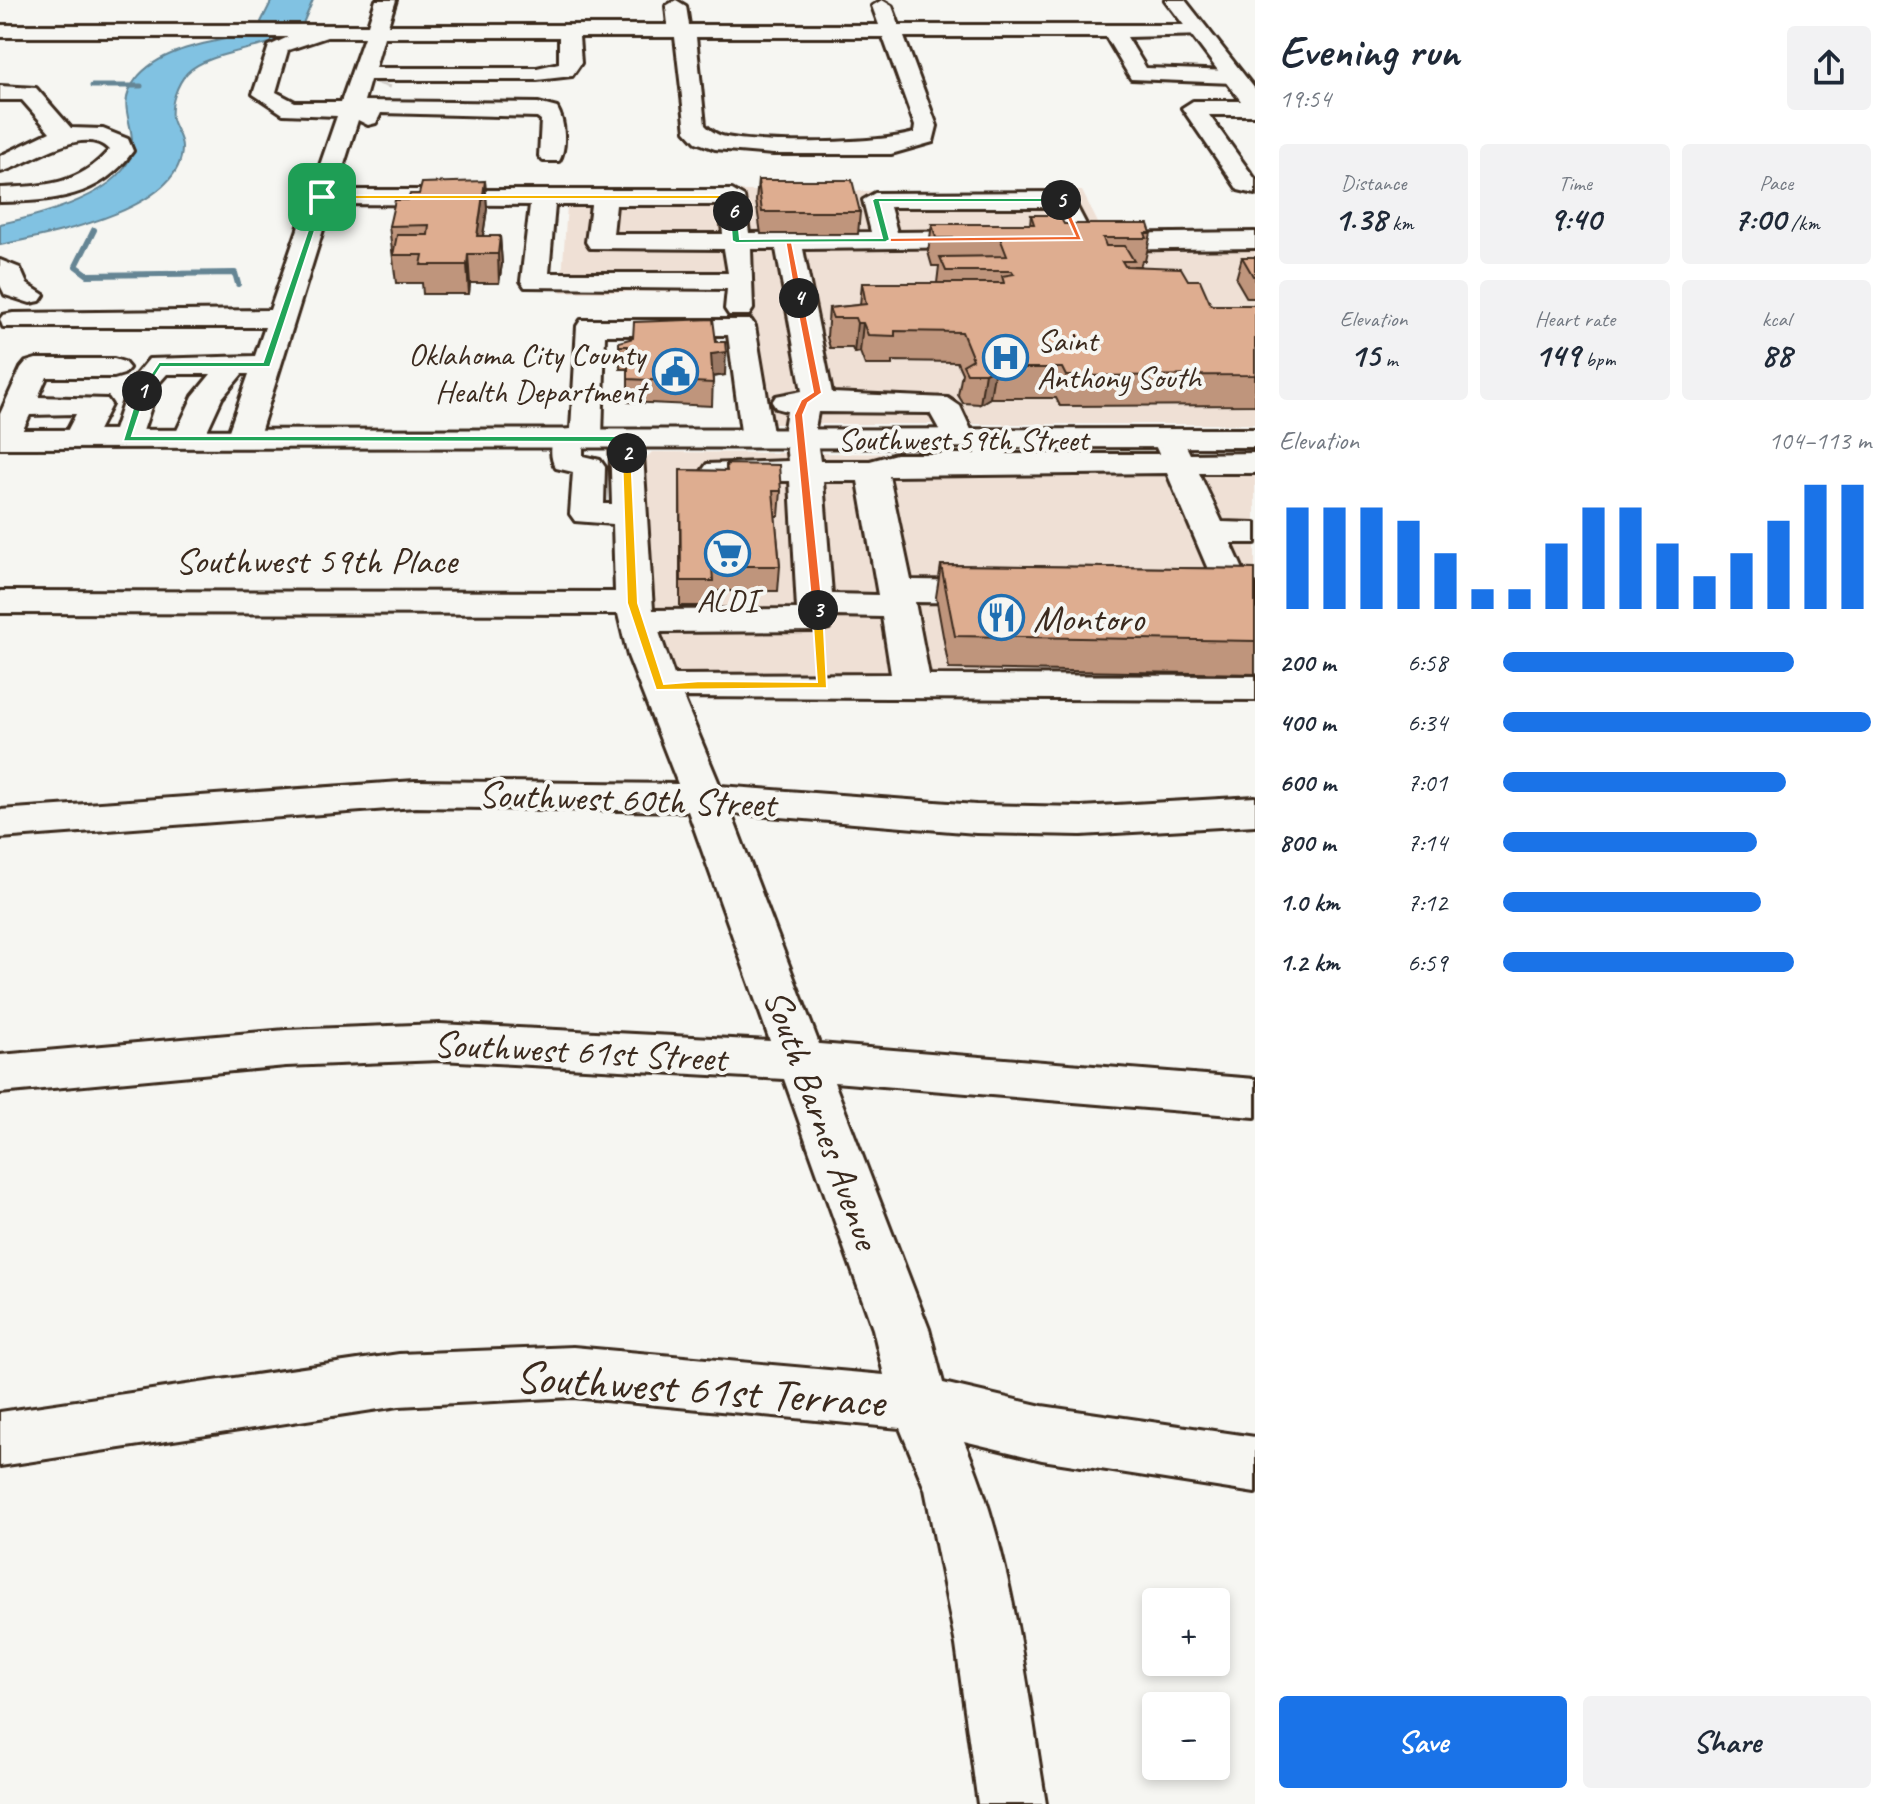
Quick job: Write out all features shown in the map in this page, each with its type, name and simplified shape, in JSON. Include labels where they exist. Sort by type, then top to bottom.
[{"type":"street","points":[[242,439],[339,147],[368,97],[377,31],[386,0]]},
{"type":"street","points":[[676,0],[678,24],[686,38],[694,126],[704,137],[723,144],[891,147],[925,137],[926,126],[880,0]]},
{"type":"street","points":[[1175,0],[1234,75]]},
{"type":"street","points":[[168,31],[180,10]]},
{"type":"street","points":[[0,31],[890,30],[1117,38],[1186,52],[1234,75]]},
{"type":"street","points":[[60,54],[77,31]]},
{"type":"street","points":[[322,31],[320,35],[279,46],[264,94],[291,109],[368,97],[439,74],[564,71],[570,63],[569,31]]},
{"type":"street","points":[[1117,38],[1234,75]]},
{"type":"street","points":[[1117,38],[1139,74],[1234,75]]},
{"type":"street","points":[[1186,52],[1163,59],[1247,185],[1255,187]]},
{"type":"street","points":[[1193,108],[1234,75]]},
{"type":"street","points":[[0,79],[43,76]]},
{"type":"street","points":[[0,93],[28,93],[62,132],[60,135]]},
{"type":"street","points":[[368,97],[549,113],[552,120],[551,156]]},
{"type":"street","points":[[1209,132],[1240,132]]},
{"type":"street","points":[[0,165],[60,135],[103,136],[120,144],[121,151],[109,168],[85,186],[55,192],[0,195]]},
{"type":"street","points":[[1227,155],[1255,155]]},
{"type":"street","points":[[322,197],[732,197],[739,287],[758,439]]},
{"type":"street","points":[[543,197],[535,281],[597,281],[665,261],[739,287]]},
{"type":"street","points":[[604,198],[594,305],[739,287],[788,241],[1020,239]]},
{"type":"street","points":[[886,240],[875,200],[1061,199],[1080,239]]},
{"type":"street","points":[[1050,239],[1080,239],[1092,243],[1255,240]]},
{"type":"street","points":[[788,241],[801,309],[811,397],[798,415],[823,685]]},
{"type":"street","points":[[599,242],[665,261],[801,309]]},
{"type":"street","points":[[1154,243],[1169,270]]},
{"type":"street","points":[[1204,259],[1255,256]]},
{"type":"street","points":[[0,268],[10,274],[15,289],[30,295],[193,293]]},
{"type":"street","name":"South Barnes Avenue","points":[[739,287],[591,326],[594,439],[629,514],[635,612],[660,688],[704,798],[901,1329],[919,1404],[955,1489],[988,1645],[1012,1804]]},
{"type":"street","points":[[30,295],[7,332],[274,343]]},
{"type":"street","points":[[150,343],[274,343]]},
{"type":"street","points":[[189,439],[208,396],[234,365],[274,343]]},
{"type":"street","points":[[127,439],[145,382],[159,365],[234,365]]},
{"type":"street","points":[[2,439],[36,368],[114,368]]},
{"type":"street","points":[[753,402],[811,397],[937,404],[949,413],[985,455]]},
{"type":"street","points":[[19,406],[96,405],[79,439]]},
{"type":"street","points":[[1174,452],[1255,438]]},
{"type":"street","name":"Southwest 59th Street","points":[[2,439],[758,439],[804,455],[985,455]]},
{"type":"street","points":[[1174,452],[1233,595]]},
{"type":"street","points":[[694,471],[804,455],[873,475],[896,464],[985,455],[1174,452],[1255,463]]},
{"type":"street","points":[[873,475],[912,686]]},
{"type":"street","points":[[1209,532],[1255,533]]},
{"type":"street","name":"Southwest 59th Place","points":[[0,602],[817,612],[897,598],[1033,593]]},
{"type":"street","points":[[660,688],[701,684],[1255,688]]},
{"type":"street","name":"Southwest 60th Street","points":[[0,824],[415,794],[704,798],[991,819],[1081,821],[1255,811]]},
{"type":"street","name":"Southwest 61st Street","points":[[0,1074],[286,1048],[440,1042],[800,1061],[1255,1098]]},
{"type":"street","name":"Southwest 61st Terrace","points":[[0,1439],[399,1380],[558,1373],[919,1404],[1042,1433],[1255,1465]]},
{"type":"shaded area","name":"Saint Anthony South","points":[[568,191],[1082,191],[1105,237],[1255,237],[1255,424],[765,424],[749,292],[561,292]]},
{"type":"shaded area","points":[[652,452],[1255,456],[1255,701],[678,690],[653,609],[641,463]]},
{"type":"water","points":[[272,0],[313,0],[301,28],[258,28]]},
{"type":"water","points":[[249,34],[295,34],[208,60],[187,73],[175,94],[172,107],[173,122],[182,147],[176,169],[161,188],[109,216],[0,245],[0,224],[57,209],[115,179],[126,165],[132,149],[127,98],[136,79],[147,68],[188,48]]},
{"type":"building","points":[[758,180],[852,180],[860,212],[762,212]]},
{"type":"building","points":[[485,181],[477,236],[500,236],[498,254],[468,254],[467,265],[421,265],[423,255],[393,255],[397,235],[428,235],[429,225],[389,226],[395,200],[408,200],[410,194],[419,194],[422,183]]},
{"type":"building","points":[[1031,215],[1059,215],[1064,224],[1148,224],[1151,233],[1145,233],[1147,238],[1103,238],[1106,246],[1125,246],[1134,261],[1122,261],[1125,266],[1181,268],[1188,280],[1200,280],[1211,305],[1255,305],[1255,375],[1066,376],[1062,368],[995,368],[985,373],[967,373],[963,365],[973,359],[962,332],[895,331],[895,336],[868,335],[863,323],[857,323],[855,318],[833,318],[829,308],[866,304],[862,283],[1004,283],[1002,276],[1014,274],[1012,271],[946,271],[940,257],[1007,256],[1000,238],[936,238],[932,224],[1034,224]]},
{"type":"building","points":[[1242,257],[1255,257],[1255,276],[1253,276]]},
{"type":"building","points":[[713,319],[716,342],[725,342],[726,352],[711,354],[713,383],[628,379],[628,346],[619,346],[619,342],[633,338],[634,322]]},
{"type":"building","name":"ALDI","points":[[726,464],[779,465],[781,491],[773,491],[780,566],[712,566],[713,581],[681,581],[680,470],[727,471]]},
{"type":"building","points":[[941,565],[1255,569],[1255,641],[955,636]]},
{"type":"waterway","points":[[92,86],[141,86]]},
{"type":"waterway","points":[[94,230],[76,266],[88,275],[235,273],[238,284]]},
{"type":"place","name":"Saint Anthony South","points":[[1006,358]]},
{"type":"place","name":"Oklahoma City County Health Department","points":[[676,372]]},
{"type":"place","name":"ALDI","points":[[727,553]]},
{"type":"place","name":"Montoro","points":[[1002,618]]},
{"type":"route","points":[[322,197],[732,197],[736,241],[886,240],[875,200],[1061,199],[1080,239],[788,241],[817,393],[804,402],[798,415],[806,471],[823,685],[701,684],[660,688],[647,656],[633,603],[626,439],[127,439],[145,382],[159,365],[267,365],[322,197]]}]
